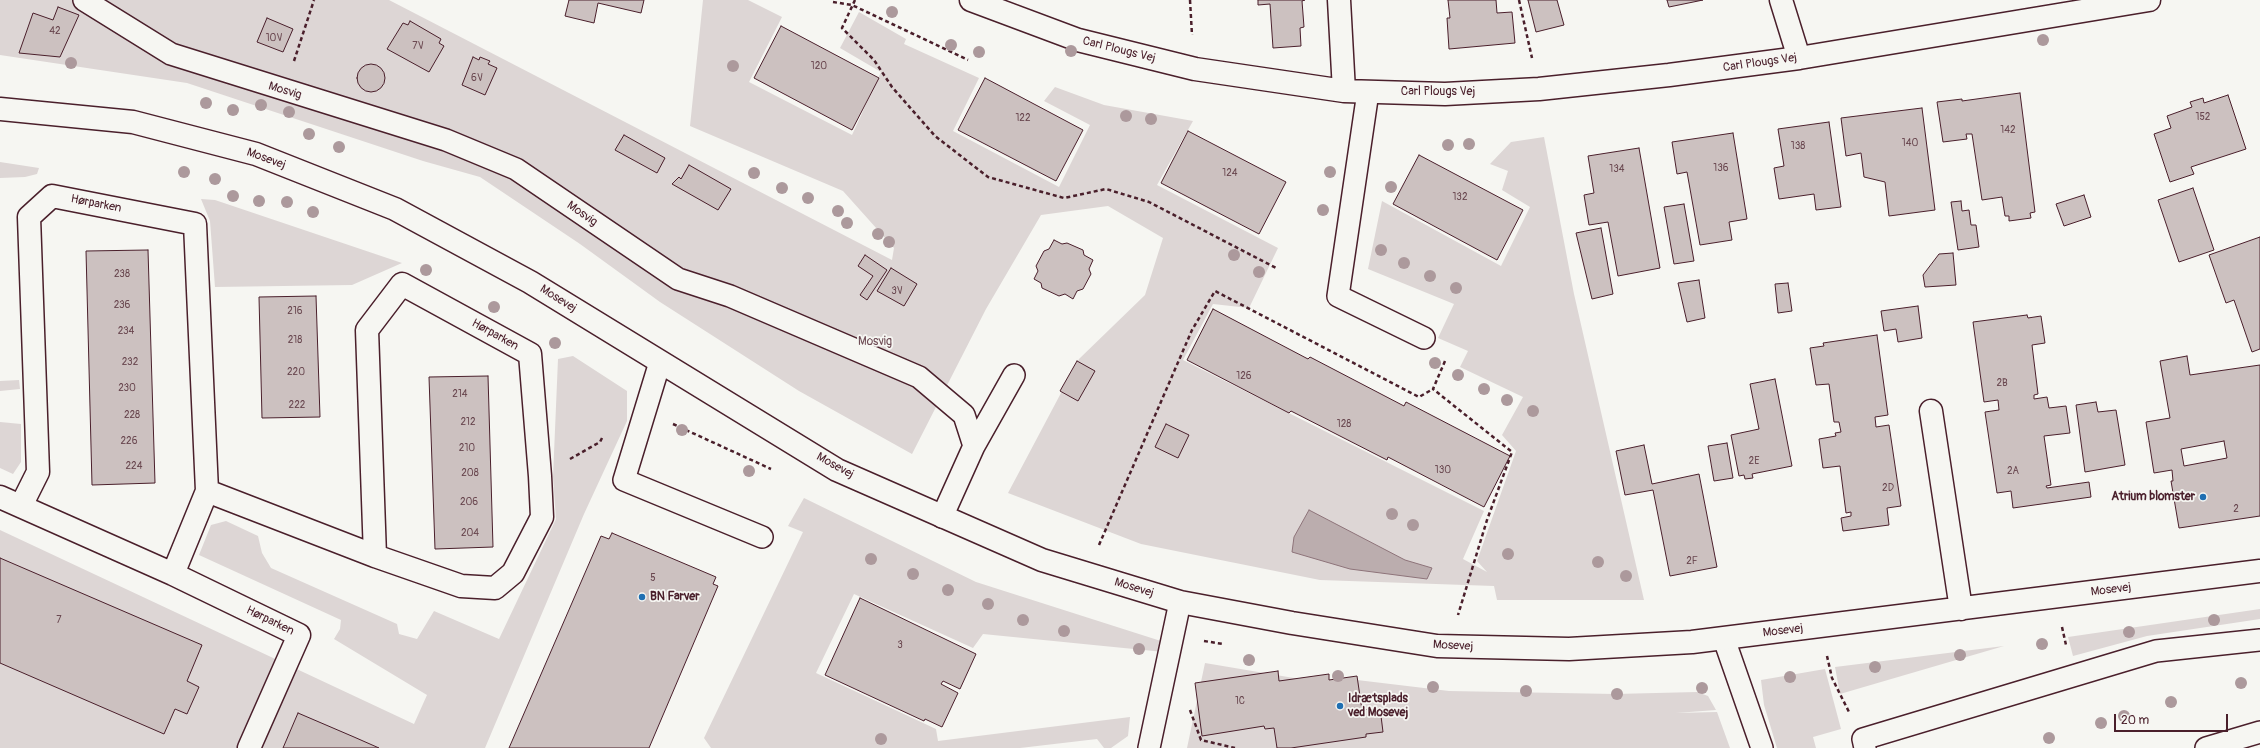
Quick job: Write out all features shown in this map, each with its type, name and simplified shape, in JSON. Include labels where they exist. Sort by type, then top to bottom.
[{"type":"street","name":"Carl Plougs Vej","points":[[971,0],[1078,40],[1194,69],[1344,91],[1445,94],[1539,89],[1669,75],[1799,58],[2148,0]]},
{"type":"street","points":[[1338,0],[1344,91]]},
{"type":"street","points":[[1781,0],[1799,58]]},
{"type":"street","name":"Mosevej","points":[[0,109],[133,122],[256,154],[395,209],[530,282],[837,470],[1042,560],[1180,602],[1292,623],[1437,646],[1570,649],[1724,639],[2260,571]]},
{"type":"street","name":"Hørparken","points":[[21,506],[38,472],[29,217],[52,196],[195,224],[207,491],[173,574]]},
{"type":"street","name":"Hørparken","points":[[207,491],[374,556],[461,586],[495,588],[513,573],[542,517],[530,354],[402,284],[367,330],[374,556]]},
{"type":"street","points":[[1931,411],[1961,609]]},
{"type":"street","name":"Hørparken","points":[[0,496],[173,574],[299,635],[248,748]]},
{"type":"lane","name":"Mosvig","points":[[84,0],[171,54],[446,140],[516,169],[678,279],[730,296],[919,377],[964,416],[974,446]]},
{"type":"lane","points":[[1368,92],[1338,296],[1424,338]]},
{"type":"lane","points":[[660,362],[624,480],[762,537]]},
{"type":"lane","points":[[942,517],[974,446],[1014,375]]},
{"type":"lane","points":[[1149,748],[1180,602]]},
{"type":"lane","points":[[1724,639],[1762,748]]},
{"type":"lane","points":[[1864,744],[2156,651],[2260,640]]},
{"type":"lane","points":[[2206,748],[2260,732]]},
{"type":"path","points":[[854,0],[842,28],[874,60],[892,88],[935,136],[988,177],[1064,198],[1106,188],[1148,202],[1278,269]]},
{"type":"path","points":[[1519,0],[1539,89]]},
{"type":"path","points":[[833,2],[852,5],[968,60]]},
{"type":"path","points":[[1087,574],[1192,330],[1215,291],[1419,397],[1433,389],[1449,352],[1424,338]]},
{"type":"path","points":[[1433,389],[1512,452],[1464,592],[1450,646]]},
{"type":"path","points":[[2056,597],[2074,676]]},
{"type":"path","points":[[1819,627],[1832,678],[1864,744]]},
{"type":"path","points":[[1160,698],[1189,709],[1201,740],[1235,748]]},
{"type":"green space","points":[[0,0],[389,0],[892,260],[894,248],[843,191],[690,126],[703,0],[748,0],[782,17],[749,82],[852,135],[881,72],[840,48],[859,12],[906,39],[904,44],[979,78],[953,131],[1059,187],[1090,125],[1044,101],[1055,87],[1104,105],[1193,121],[1157,185],[1278,248],[1249,308],[1213,304],[1183,360],[1484,511],[1463,559],[1487,572],[1477,561],[1516,451],[1502,435],[1523,397],[1460,367],[1468,351],[1438,338],[1454,304],[1368,269],[1382,201],[1501,266],[1530,207],[1502,190],[1508,171],[1490,164],[1511,142],[1544,137],[1574,294],[1644,600],[1497,600],[1494,586],[1320,580],[1141,544],[1008,493],[1079,359],[1145,295],[1163,238],[1108,206],[1041,215],[986,309],[912,454],[799,391],[660,302],[580,244],[480,177],[423,161],[187,83],[0,55]]},
{"type":"green space","points":[[0,162],[39,168],[37,174],[25,177],[0,178]]},
{"type":"green space","points":[[201,199],[215,200],[402,263],[352,285],[215,287],[210,221]]},
{"type":"green space","points":[[573,356],[627,391],[627,421],[584,514],[485,748],[0,748],[0,530],[414,724],[427,695],[334,639],[340,629],[341,620],[199,555],[211,525],[226,521],[258,536],[262,553],[271,568],[397,624],[399,634],[417,639],[434,611],[499,639],[556,519],[553,477],[558,359]]},
{"type":"green space","points":[[19,380],[20,389],[0,391],[0,381]]},
{"type":"green space","points":[[0,422],[21,424],[21,462],[13,474],[0,468]]},
{"type":"green space","points":[[804,498],[976,582],[1164,642],[1164,652],[983,634],[973,648],[854,594],[816,673],[936,729],[938,741],[1130,717],[1128,736],[1111,748],[1104,748],[1097,739],[1020,748],[711,748],[704,738],[803,532],[788,526]]},
{"type":"green space","points":[[2260,609],[2260,619],[2147,636],[2073,656],[2068,637]]},
{"type":"green space","points":[[2004,646],[1840,694],[1835,667]]},
{"type":"green space","name":"Idrætsplads ved Mosevej","points":[[1205,663],[1359,689],[1357,680],[1449,691],[1615,694],[1697,692],[1708,696],[1716,710],[1676,713],[1717,712],[1730,748],[1187,748]]},
{"type":"green space","points":[[1825,669],[1841,729],[1813,737],[1816,748],[1777,748],[1764,705],[1761,680]]},
{"type":"shaded area","points":[[1309,510],[1405,560],[1432,568],[1427,579],[1350,569],[1292,552],[1294,537]]},
{"type":"building","points":[[569,0],[644,0],[641,13],[598,3],[594,23],[565,16]]},
{"type":"building","points":[[1258,0],[1305,0],[1302,1],[1304,27],[1300,28],[1301,46],[1273,48],[1270,4],[1258,5]]},
{"type":"building","points":[[1448,0],[1496,0],[1497,13],[1512,12],[1515,43],[1449,49],[1447,18],[1450,18]]},
{"type":"building","points":[[1528,0],[1557,0],[1564,25],[1536,32]]},
{"type":"building","points":[[1667,0],[1703,0],[1669,7]]},
{"type":"building","points":[[58,7],[79,15],[60,57],[19,53],[33,13],[53,20]]},
{"type":"building","points":[[267,18],[293,29],[283,52],[257,42]]},
{"type":"building","points":[[410,21],[441,39],[439,43],[444,46],[429,72],[387,49],[403,23],[408,25]]},
{"type":"building","points":[[781,26],[879,78],[852,130],[754,78]]},
{"type":"building","points":[[473,57],[479,60],[480,57],[490,61],[488,64],[497,68],[485,95],[462,85]]},
{"type":"building","points":[[371,64],[381,68],[385,78],[381,88],[371,92],[361,88],[357,78],[361,68]]},
{"type":"building","points":[[985,78],[1083,130],[1056,181],[958,130]]},
{"type":"building","points":[[2020,93],[2035,212],[2030,213],[2031,218],[2009,221],[2009,216],[2005,216],[2002,197],[1982,200],[1972,134],[1966,134],[1967,139],[1943,142],[1937,102],[1962,99],[1962,101]]},
{"type":"building","points":[[2228,95],[2246,149],[2191,167],[2194,174],[2170,182],[2154,134],[2171,128],[2167,116],[2192,107],[2190,102],[2203,98],[2204,103]]},
{"type":"building","points":[[1922,108],[1935,210],[1889,216],[1885,182],[1864,177],[1861,153],[1846,156],[1841,118]]},
{"type":"building","points":[[1829,122],[1841,207],[1816,210],[1814,194],[1779,199],[1774,168],[1784,166],[1778,129]]},
{"type":"building","points":[[1188,131],[1286,182],[1259,234],[1161,183]]},
{"type":"building","points":[[1733,133],[1747,219],[1729,222],[1732,240],[1700,245],[1687,172],[1677,174],[1672,142]]},
{"type":"building","points":[[624,135],[665,158],[657,173],[615,150]]},
{"type":"building","points":[[1639,148],[1660,268],[1618,276],[1608,222],[1589,225],[1584,195],[1594,193],[1588,156]]},
{"type":"building","points":[[1419,155],[1523,210],[1497,260],[1393,204]]},
{"type":"building","points":[[689,165],[731,189],[718,210],[672,184],[679,177],[681,179]]},
{"type":"building","points":[[2193,188],[2214,250],[2179,262],[2158,200]]},
{"type":"building","points":[[2084,195],[2091,217],[2064,226],[2056,204]]},
{"type":"building","points":[[1961,201],[1962,211],[1969,210],[1971,225],[1976,225],[1979,247],[1958,250],[1951,202]]},
{"type":"building","points":[[1684,204],[1694,261],[1674,264],[1664,207]]},
{"type":"building","points":[[1601,228],[1613,294],[1592,299],[1576,233]]},
{"type":"building","points":[[2260,237],[2260,349],[2252,352],[2234,300],[2226,303],[2209,255]]},
{"type":"building","points":[[1054,240],[1062,244],[1067,243],[1083,250],[1084,255],[1093,260],[1089,269],[1091,274],[1083,289],[1077,291],[1073,299],[1065,294],[1059,296],[1042,288],[1041,283],[1034,279],[1038,271],[1036,266],[1044,251],[1049,249]]},
{"type":"building","points":[[148,250],[155,483],[92,485],[86,251]]},
{"type":"building","points":[[1953,253],[1956,285],[1925,287],[1923,275],[1939,254]]},
{"type":"building","points":[[865,255],[887,270],[867,300],[860,295],[873,276],[858,266]]},
{"type":"building","points":[[891,268],[917,284],[904,306],[877,291]]},
{"type":"building","points":[[1699,280],[1705,318],[1687,322],[1678,283]]},
{"type":"building","points":[[1788,283],[1792,311],[1778,313],[1775,284]]},
{"type":"building","points":[[316,296],[320,417],[262,418],[259,297]]},
{"type":"building","points":[[1918,306],[1922,338],[1898,342],[1896,329],[1884,331],[1881,311]]},
{"type":"building","points":[[1213,309],[1308,359],[1310,357],[1404,406],[1406,402],[1510,456],[1484,507],[1388,457],[1387,460],[1291,411],[1289,413],[1187,360]]},
{"type":"building","points":[[2027,315],[2028,318],[2041,316],[2045,343],[2032,345],[2038,394],[2034,395],[2034,399],[2047,397],[2049,408],[2066,406],[2070,433],[2044,436],[2051,485],[2046,486],[2047,488],[2089,482],[2091,497],[2013,508],[2011,491],[1997,493],[1985,412],[1999,410],[1998,400],[1984,402],[1973,322]]},
{"type":"building","points":[[1877,335],[1888,415],[1875,417],[1876,427],[1889,425],[1901,506],[1887,508],[1889,525],[1843,531],[1841,518],[1851,516],[1851,512],[1846,513],[1840,466],[1823,468],[1819,439],[1836,436],[1835,433],[1841,432],[1839,422],[1834,422],[1829,384],[1816,385],[1810,348],[1824,346],[1823,343]]},
{"type":"building","points":[[2187,356],[2190,375],[2260,365],[2260,516],[2179,528],[2171,481],[2173,481],[2172,470],[2154,473],[2146,422],[2170,418],[2160,361]],"holes":[[[2224,441],[2227,458],[2184,466],[2181,449]]]},
{"type":"building","points":[[1077,361],[1095,371],[1078,401],[1060,391]]},
{"type":"building","points":[[488,376],[493,547],[435,549],[429,377]]},
{"type":"building","points":[[1775,379],[1792,466],[1752,474],[1753,478],[1745,479],[1744,475],[1739,476],[1731,435],[1759,429],[1750,384]]},
{"type":"building","points":[[2096,402],[2098,412],[2116,410],[2125,465],[2085,472],[2076,405]]},
{"type":"building","points":[[1166,424],[1189,435],[1178,458],[1155,447]]},
{"type":"building","points":[[1727,443],[1733,478],[1714,481],[1708,446]]},
{"type":"building","points":[[1644,445],[1652,484],[1699,474],[1717,567],[1670,576],[1653,490],[1625,495],[1616,451]]},
{"type":"building","points":[[612,533],[716,577],[713,584],[718,586],[649,748],[509,748],[601,536],[609,539]]},
{"type":"building","points":[[0,558],[202,645],[187,681],[199,687],[187,714],[175,709],[164,734],[0,663]]},
{"type":"building","points":[[860,598],[976,654],[960,689],[943,681],[941,684],[958,693],[942,727],[925,719],[924,721],[825,675]]},
{"type":"building","points":[[1278,671],[1279,681],[1329,674],[1329,680],[1357,676],[1362,710],[1380,708],[1383,732],[1366,734],[1366,737],[1291,748],[1277,748],[1274,728],[1265,729],[1264,726],[1202,736],[1195,683]]},
{"type":"building","points":[[298,713],[354,737],[379,748],[283,748]]},
{"type":"place","name":"Atrium blomster","points":[[2203,497]]},
{"type":"place","name":"BN Farver","points":[[642,597]]},
{"type":"place","name":"Idrætsplads ved Mosevej","points":[[1340,706]]}]
